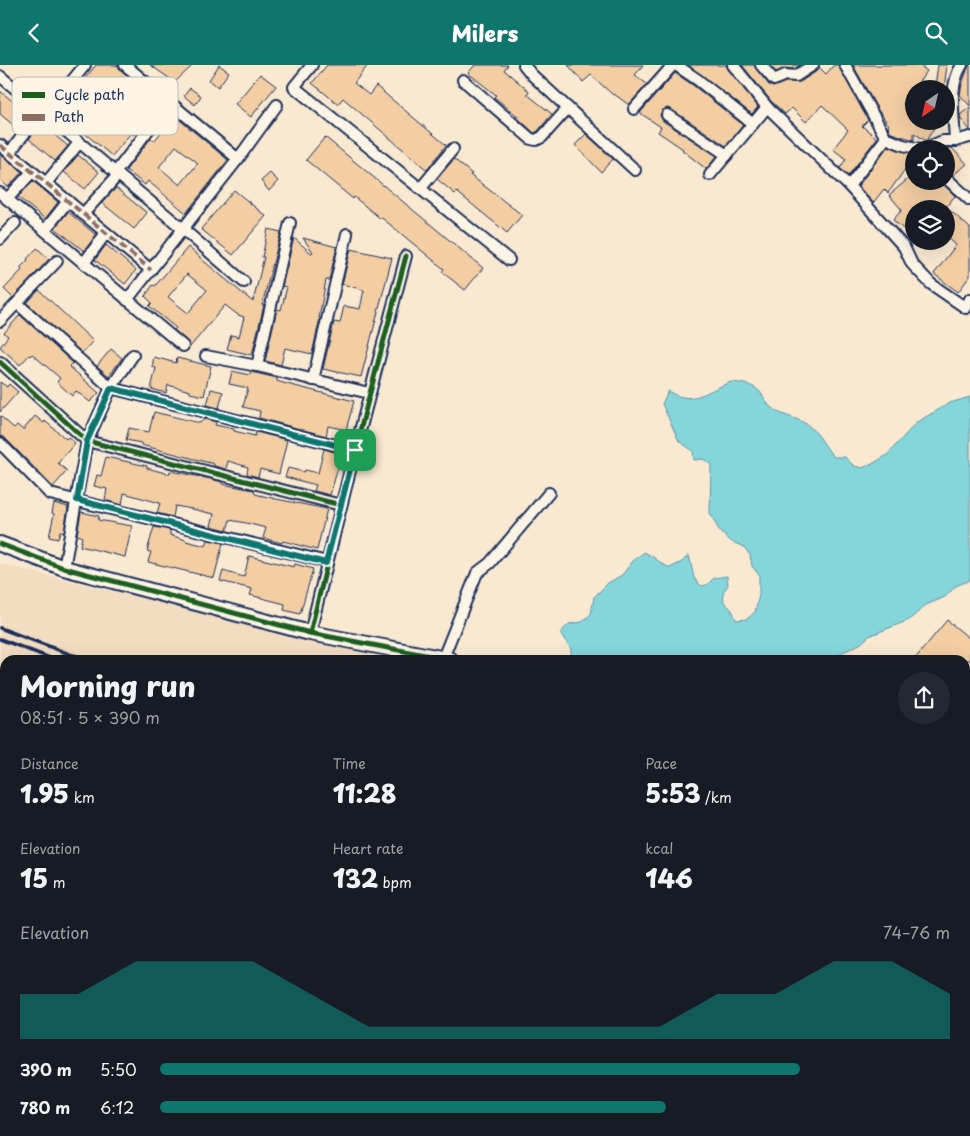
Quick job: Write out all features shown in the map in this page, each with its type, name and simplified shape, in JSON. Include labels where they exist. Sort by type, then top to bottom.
[{"type":"street","points":[[75,77],[85,65]]},
{"type":"street","points":[[125,65],[140,77]]},
{"type":"street","points":[[312,65],[294,87],[510,260]]},
{"type":"street","points":[[524,65],[532,75],[635,170]]},
{"type":"street","points":[[634,109],[674,65],[698,81],[753,124]]},
{"type":"street","points":[[733,65],[767,107],[849,187],[904,247],[912,264],[931,284],[969,306]]},
{"type":"street","points":[[761,65],[774,80],[784,75],[796,76],[812,65]]},
{"type":"street","points":[[845,65],[886,138],[905,145]]},
{"type":"street","points":[[955,140],[953,94],[958,71],[962,65]]},
{"type":"street","points":[[1,79],[12,88]]},
{"type":"street","points":[[463,80],[531,139],[536,141],[542,137],[568,108]]},
{"type":"street","points":[[127,300],[238,159],[277,105]]},
{"type":"street","points":[[710,175],[767,107]]},
{"type":"street","points":[[178,109],[238,159]]},
{"type":"street","points":[[667,115],[727,155]]},
{"type":"street","points":[[10,152],[25,135]]},
{"type":"street","points":[[70,135],[244,282]]},
{"type":"street","points":[[83,214],[145,135]]},
{"type":"street","points":[[955,141],[970,137]]},
{"type":"street","points":[[849,187],[886,138]]},
{"type":"street","points":[[46,183],[80,143]]},
{"type":"street","points":[[0,145],[151,270]]},
{"type":"street","points":[[420,188],[453,149]]},
{"type":"street","points":[[32,171],[4,196],[183,346]]},
{"type":"street","points":[[955,186],[970,200]]},
{"type":"street","points":[[45,230],[68,201]]},
{"type":"street","points":[[0,239],[16,223]]},
{"type":"street","points":[[257,366],[290,223]]},
{"type":"street","points":[[84,263],[106,233]]},
{"type":"street","points":[[313,380],[347,234]]},
{"type":"street","points":[[310,633],[326,563],[406,256]]},
{"type":"street","points":[[0,321],[57,261]]},
{"type":"street","points":[[18,304],[111,388],[355,450]]},
{"type":"street","points":[[64,568],[87,441],[111,388],[133,355]]},
{"type":"street","points":[[206,355],[370,393]]},
{"type":"street","points":[[0,362],[87,441],[341,505]]},
{"type":"street","points":[[0,443],[50,494],[326,563]]},
{"type":"street","points":[[448,655],[477,573],[490,563],[548,493]]},
{"type":"street","points":[[0,544],[64,568],[310,633],[426,655]]},
{"type":"shaded area","points":[[0,564],[313,640],[390,655],[0,655]]},
{"type":"water","points":[[731,382],[754,387],[774,410],[810,427],[834,457],[845,457],[854,466],[862,468],[887,455],[917,422],[950,403],[970,397],[970,580],[956,586],[945,597],[926,605],[909,620],[869,636],[860,644],[838,655],[571,655],[571,649],[560,633],[569,624],[582,622],[591,614],[594,597],[608,583],[622,575],[632,562],[644,552],[670,568],[682,562],[689,555],[694,578],[701,586],[707,585],[714,578],[727,576],[728,585],[723,592],[724,602],[732,610],[736,620],[747,619],[755,612],[759,595],[759,575],[752,566],[750,555],[743,546],[732,542],[720,532],[710,513],[711,464],[703,459],[694,460],[693,451],[679,441],[662,404],[668,391],[677,396],[700,396]]},
{"type":"building","points":[[96,65],[117,65],[129,77],[86,77]]},
{"type":"building","points":[[150,65],[193,65],[178,79],[178,77],[168,77]]},
{"type":"building","points":[[219,65],[229,72],[218,87],[209,80]]},
{"type":"building","points":[[327,65],[368,65],[354,83],[369,95],[376,86],[446,145],[427,170],[343,98],[338,104],[312,83]]},
{"type":"building","points":[[475,65],[508,65],[504,70],[529,91],[527,94],[552,114],[538,131],[534,133],[520,118],[494,97],[496,95],[468,73]]},
{"type":"building","points":[[568,65],[643,65],[635,75],[647,84],[629,105],[613,95],[591,75],[583,82]]},
{"type":"building","points":[[688,65],[726,65],[758,107],[752,114]]},
{"type":"building","points":[[742,65],[754,65],[769,85],[773,87],[786,82],[800,82],[817,71],[819,67],[826,74],[834,65],[838,65],[868,120],[862,126],[877,138],[848,176],[840,168],[846,159],[833,149],[848,130],[822,105],[806,122],[792,108],[785,114],[771,101]]},
{"type":"building","points":[[770,65],[800,65],[794,69],[785,68],[776,72]]},
{"type":"building","points":[[853,65],[919,65],[927,71],[920,80],[905,80],[905,101],[903,104],[905,105],[905,130],[933,130],[927,140],[914,133],[914,140],[891,133],[889,125],[878,110]]},
{"type":"building","points":[[938,65],[947,65],[945,80],[936,80]]},
{"type":"building","points":[[970,65],[970,106],[960,95]]},
{"type":"building","points":[[675,73],[743,125],[726,146],[671,109],[667,108],[662,111],[660,115],[663,121],[717,156],[706,169],[683,149],[658,132],[661,127],[640,113]]},
{"type":"building","points":[[260,74],[276,86],[251,117],[235,104]]},
{"type":"building","points":[[190,88],[201,96],[195,105],[184,96]]},
{"type":"building","points":[[0,91],[12,101],[12,124],[0,114]]},
{"type":"building","points":[[970,107],[970,130],[960,118],[960,115]]},
{"type":"building","points":[[178,118],[228,160],[186,213],[148,181],[145,185],[126,170],[151,138],[154,141],[159,135],[178,135]],"holes":[[[176,146],[198,163],[180,185],[159,167]]]},
{"type":"building","points":[[586,134],[613,159],[601,172],[575,145]]},
{"type":"building","points":[[32,135],[54,135],[68,146],[55,161],[29,139]]},
{"type":"building","points":[[87,135],[129,135],[112,156]]},
{"type":"building","points":[[325,137],[483,268],[465,290],[442,272],[444,269],[382,218],[354,197],[353,199],[306,160]]},
{"type":"building","points":[[888,146],[905,151],[905,169],[888,193],[884,189],[873,203],[858,186]]},
{"type":"building","points":[[955,151],[967,164],[955,173]]},
{"type":"building","points":[[0,154],[22,172],[8,187],[0,180]]},
{"type":"building","points":[[78,155],[99,172],[85,189],[64,172]]},
{"type":"building","points":[[454,159],[472,174],[470,175],[522,215],[507,233],[457,192],[455,194],[437,179]]},
{"type":"building","points":[[270,173],[278,181],[269,191],[261,181]]},
{"type":"building","points":[[33,181],[58,202],[45,219],[18,197]]},
{"type":"building","points":[[905,182],[905,190],[949,190],[955,196],[952,200],[905,200],[905,230],[893,220],[902,210],[889,195]]},
{"type":"building","points":[[116,188],[147,213],[134,229],[102,203]]},
{"type":"building","points":[[234,190],[266,216],[233,255],[201,229]]},
{"type":"building","points":[[68,212],[96,235],[84,251],[55,228]]},
{"type":"building","points":[[955,215],[970,228],[970,276],[958,292],[934,274],[952,250],[955,250]]},
{"type":"building","points":[[268,229],[281,232],[262,305],[264,305],[252,355],[227,349],[231,335],[239,337],[244,317],[238,315],[225,305],[190,347],[187,341],[174,330],[176,328],[149,306],[152,303],[145,296],[188,247],[253,302],[264,257],[262,257]],"holes":[[[187,274],[207,290],[188,313],[168,297]]]},
{"type":"building","points":[[294,238],[311,253],[313,252],[303,238],[337,247],[329,280],[326,280],[312,354],[285,348],[281,365],[265,361],[277,309],[281,310],[287,287],[282,286]]},
{"type":"building","points":[[106,245],[136,270],[125,284],[95,260]]},
{"type":"building","points":[[37,248],[49,259],[13,298],[4,289],[22,270],[20,268]]},
{"type":"building","points":[[351,249],[392,258],[361,377],[323,369],[334,322],[340,323],[344,306],[360,309],[364,290],[342,284]]},
{"type":"building","points":[[39,290],[93,341],[82,353],[27,303]]},
{"type":"building","points":[[20,315],[73,363],[69,366],[99,393],[90,402],[76,391],[72,396],[57,382],[60,378],[32,354],[20,365],[0,347],[8,336],[4,333]]},
{"type":"building","points":[[111,349],[122,358],[109,376],[97,366]]},
{"type":"building","points":[[154,357],[176,363],[177,358],[211,366],[204,396],[168,385],[166,393],[151,389],[156,368],[152,367]]},
{"type":"building","points":[[232,371],[250,375],[251,372],[277,378],[277,381],[283,383],[354,401],[346,430],[328,426],[326,436],[259,418],[260,411],[243,407],[248,388],[229,384]]},
{"type":"building","points":[[0,382],[7,387],[9,384],[18,392],[0,412]]},
{"type":"building","points":[[211,389],[223,392],[219,408],[207,405]]},
{"type":"building","points":[[154,412],[200,423],[204,419],[216,422],[215,425],[234,429],[234,431],[255,436],[256,432],[287,440],[279,474],[260,469],[258,477],[247,474],[248,467],[228,461],[226,469],[126,440],[129,428],[149,432]]},
{"type":"building","points":[[0,416],[14,428],[17,425],[23,430],[35,416],[44,423],[45,421],[66,439],[68,437],[75,443],[58,463],[67,471],[53,487],[5,438],[0,436]]},
{"type":"building","points":[[324,449],[342,454],[330,495],[314,491],[316,485],[285,477],[288,468],[318,473]]},
{"type":"building","points":[[106,457],[147,466],[147,468],[169,474],[170,471],[211,479],[222,482],[222,484],[254,490],[255,494],[327,509],[317,550],[263,538],[266,528],[246,523],[230,520],[227,530],[211,526],[214,514],[175,506],[173,517],[157,513],[160,503],[124,493],[122,505],[105,500],[107,489],[94,486],[97,475],[101,476]]},
{"type":"building","points":[[54,503],[68,507],[64,532],[60,531],[58,539],[49,537],[54,514],[52,513]]},
{"type":"building","points":[[81,512],[99,516],[98,520],[132,526],[125,557],[80,546],[82,537],[77,535]]},
{"type":"building","points":[[154,527],[170,530],[170,535],[206,546],[208,540],[223,543],[214,578],[148,562],[151,552],[147,551]]},
{"type":"building","points":[[249,556],[294,567],[295,564],[313,569],[300,614],[284,610],[285,604],[250,595],[252,589],[220,581],[223,571],[244,577]]},
{"type":"building","points":[[947,620],[970,639],[970,655],[918,655]]},
{"type":"railway","points":[[0,628],[72,655]]},
{"type":"railway","points":[[0,639],[42,655]]},
{"type":"marked path","points":[[0,145],[151,270]]},
{"type":"cycle path","points":[[310,633],[355,450],[406,256]]},
{"type":"cycle path","points":[[0,362],[87,441],[341,505]]},
{"type":"cycle path","points":[[0,544],[64,568],[310,633],[425,655]]},
{"type":"route","points":[[111,388],[355,450],[326,563],[77,500],[87,441],[111,388]]}]
